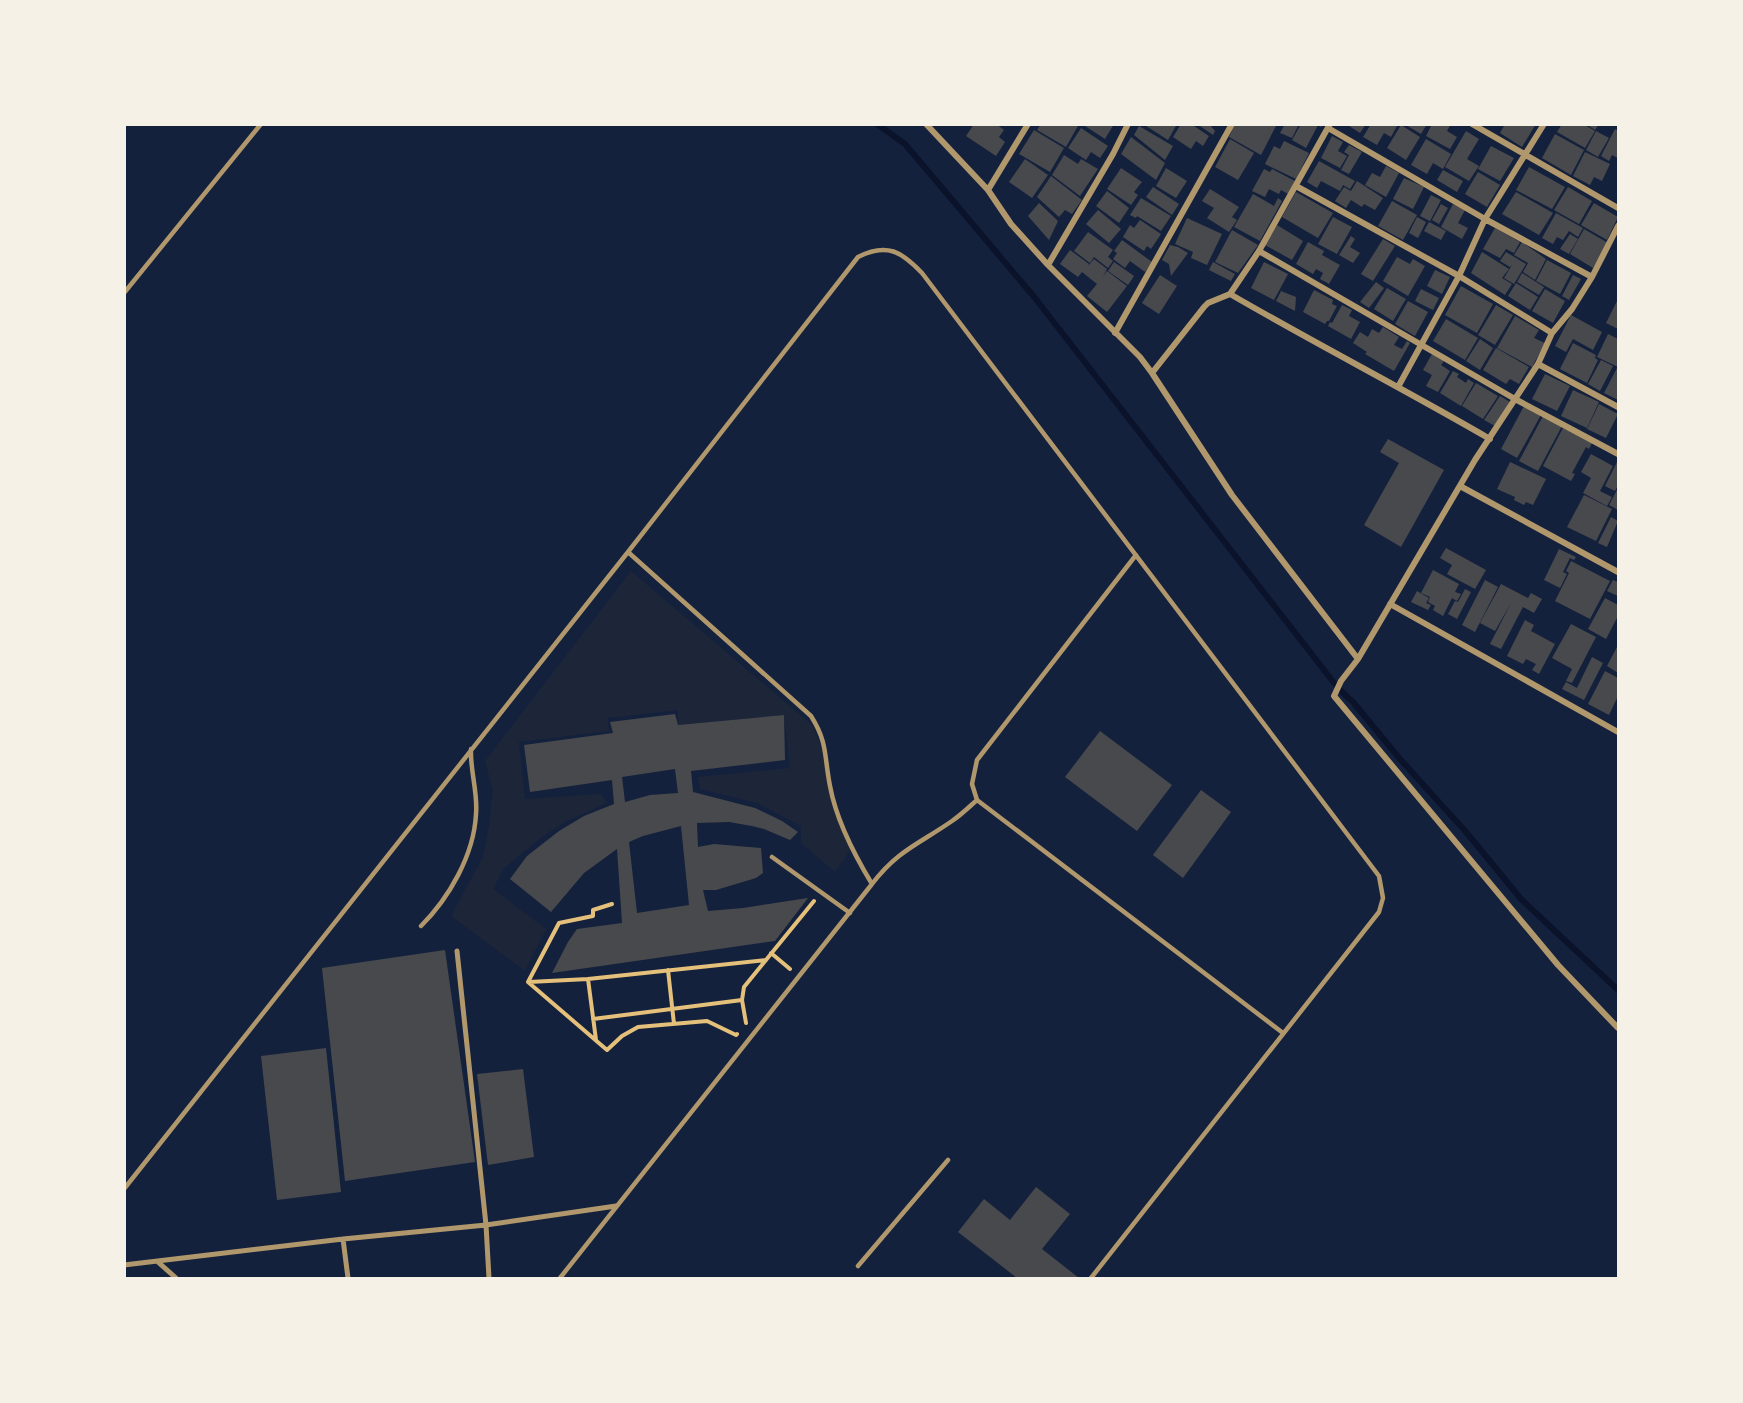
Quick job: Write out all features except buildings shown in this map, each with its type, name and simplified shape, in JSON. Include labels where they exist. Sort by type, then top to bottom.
[{"type":"street","points":[[927,124],[988,189],[1011,224],[1048,265],[1140,357],[1238,503],[1358,659]]},
{"type":"street","points":[[988,189],[1028,124]]},
{"type":"street","points":[[1048,265],[1128,124]]},
{"type":"street","points":[[1115,333],[1232,124]]},
{"type":"street","points":[[1472,124],[1618,208]]},
{"type":"street","points":[[1398,387],[1459,276],[1485,219],[1527,155],[1544,124]]},
{"type":"street","points":[[1152,373],[1204,307],[1230,294],[1259,251],[1329,126],[1485,219],[1592,277]]},
{"type":"street","points":[[1296,186],[1459,276],[1552,333]]},
{"type":"street","points":[[1618,226],[1592,277],[1572,309],[1552,333],[1538,364],[1460,486],[1334,696],[1558,965],[1618,1028]]},
{"type":"street","points":[[1259,251],[1515,399],[1618,454]]},
{"type":"street","points":[[1230,294],[1490,439]]},
{"type":"street","points":[[1538,364],[1618,407]]},
{"type":"street","points":[[1460,486],[1618,572]]},
{"type":"street","points":[[1390,604],[1618,732]]},
{"type":"street","points":[[457,951],[486,1226],[489,1278]]},
{"type":"street","points":[[124,1265],[343,1239],[486,1226],[616,1206]]},
{"type":"street","points":[[343,1239],[348,1278]]},
{"type":"street","points":[[158,1262],[176,1278]]},
{"type":"lane","points":[[124,293],[261,124]]},
{"type":"lane","points":[[124,1189],[628,552],[858,257],[872,249],[891,250],[908,259],[922,273],[1378,876],[1383,898],[1378,912],[1091,1278]]},
{"type":"lane","points":[[628,552],[811,716],[825,745],[830,788],[838,812],[854,852],[872,884]]},
{"type":"lane","points":[[1136,555],[976,760],[972,784],[977,800],[1282,1033]]},
{"type":"lane","points":[[421,926],[432,916],[459,874],[470,845],[476,815],[476,786],[471,768],[471,749]]},
{"type":"lane","points":[[560,1278],[886,866],[903,851],[953,820],[977,800]]},
{"type":"lane","points":[[772,857],[850,913]]},
{"type":"lane","points":[[858,1266],[948,1160]]},
{"type":"path","points":[[747,1022],[742,1000],[744,987],[821,892]]},
{"type":"path","points":[[528,982],[559,923],[593,916],[593,910],[612,904]]},
{"type":"path","points":[[771,953],[791,971]]},
{"type":"path","points":[[528,982],[766,960]]},
{"type":"path","points":[[668,970],[675,1024]]},
{"type":"path","points":[[588,978],[596,1041]]},
{"type":"path","points":[[528,982],[607,1050],[622,1036],[638,1027],[707,1021],[736,1035],[754,1013]]},
{"type":"path","points":[[593,1019],[742,1000]]},
{"type":"shaded area","points":[[631,571],[812,725],[827,760],[834,811],[851,849],[835,872],[801,843],[801,826],[757,803],[700,789],[698,777],[790,768],[784,715],[678,725],[678,710],[608,718],[609,731],[519,742],[525,799],[601,794],[607,803],[565,822],[542,837],[503,869],[493,889],[546,929],[525,971],[451,916],[483,857],[493,791],[485,761]]},
{"type":"waterway","points":[[877,124],[905,144],[1035,298],[1338,688],[1353,702],[1400,759],[1466,832],[1521,899],[1618,990]]}]
